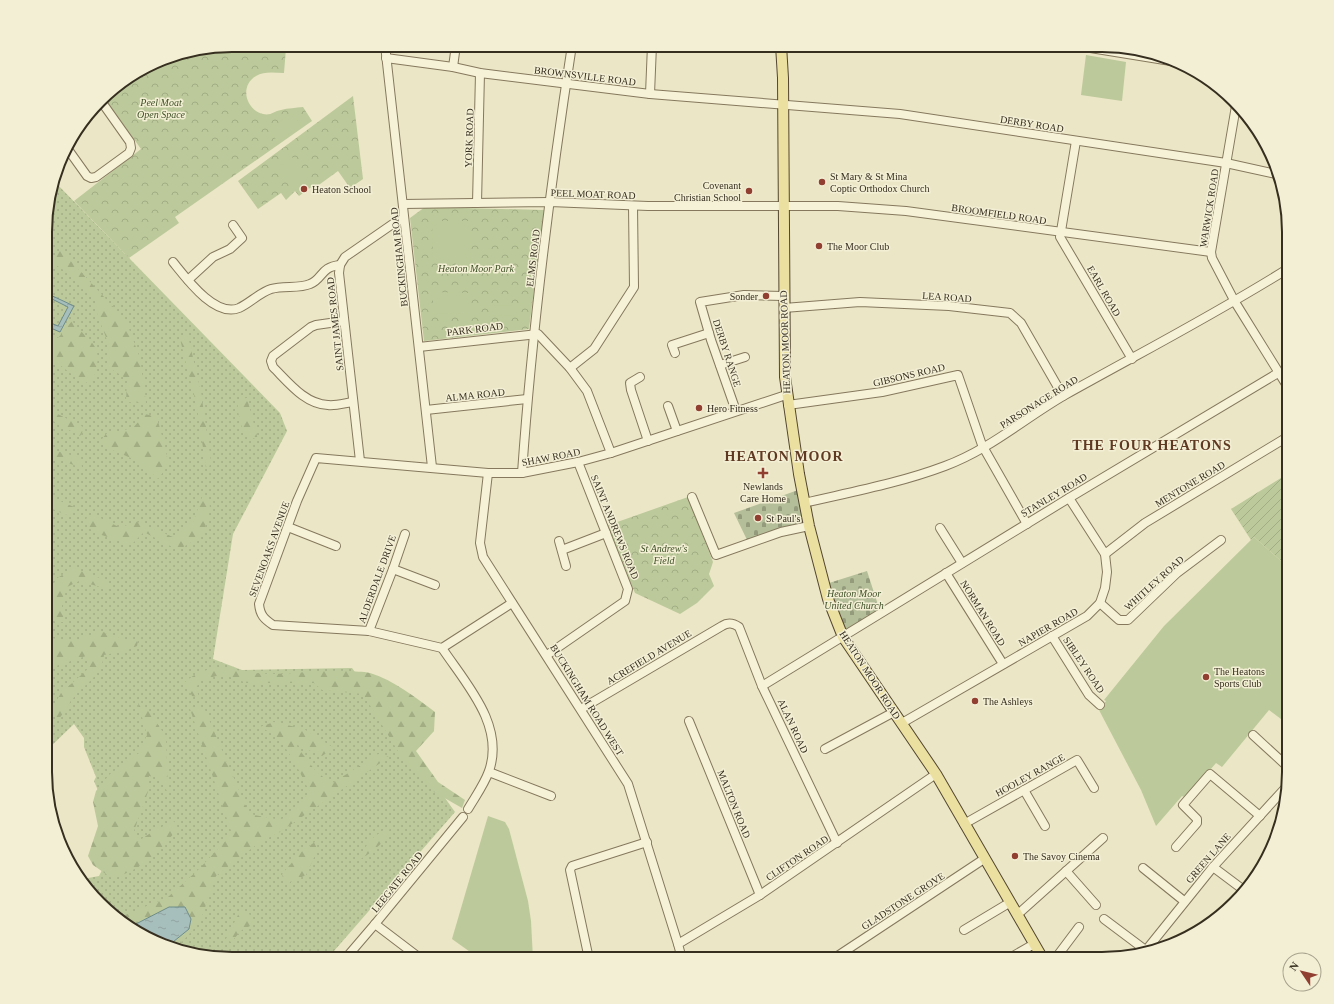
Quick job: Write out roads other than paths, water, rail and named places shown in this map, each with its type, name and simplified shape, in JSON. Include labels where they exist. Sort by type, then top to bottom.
[{"type":"main road","name":"HEATON MOOR ROAD","points":[[781,52],[783,106],[783,296],[786,395],[804,503],[828,599],[843,637],[936,774],[1009,903],[1039,952]]},
{"type":"street","name":"BUCKINGHAM ROAD","points":[[386,52],[432,467]]},
{"type":"street","points":[[453,67],[455,52]]},
{"type":"street","name":"ELMS ROAD","points":[[522,473],[527,399],[534,333],[550,202],[571,52]]},
{"type":"street","points":[[650,94],[652,52]]},
{"type":"street","points":[[1130,54],[1143,56]]},
{"type":"street","name":"BROWNSVILLE ROAD","points":[[386,58],[453,67],[480,73],[566,84],[650,94],[783,106]]},
{"type":"street","name":"YORK ROAD","points":[[477,203],[480,73]]},
{"type":"street","points":[[71,153],[87,176],[93,178],[129,153],[131,148],[130,142],[104,106]]},
{"type":"street","name":"DERBY ROAD","points":[[783,106],[900,114],[1226,163],[1272,173]]},
{"type":"street","name":"WARWICK ROAD","points":[[1235,111],[1212,252],[1215,265],[1235,302],[1282,379]]},
{"type":"street","points":[[1061,232],[1076,141]]},
{"type":"street","name":"PEEL MOAT ROAD","points":[[403,204],[550,202],[633,206],[783,206]]},
{"type":"street","points":[[570,368],[594,349],[634,287],[633,206]]},
{"type":"street","name":"BROOMFIELD ROAD","points":[[783,206],[838,206],[906,211],[1212,252]]},
{"type":"street","name":"SAINT JAMES ROAD","points":[[360,461],[339,273],[340,265],[345,257],[397,221],[404,219]]},
{"type":"street","points":[[188,280],[213,257],[230,249],[242,238],[233,225]]},
{"type":"street","name":"EARL ROAD","points":[[1061,232],[1060,237],[1132,359]]},
{"type":"street","points":[[173,262],[200,294],[213,304],[224,309],[233,310],[269,290],[310,284],[324,270],[340,265]]},
{"type":"street","name":"PARSONAGE ROAD","points":[[804,503],[946,466],[1011,432],[1063,396],[1235,302],[1282,272]]},
{"type":"street","name":"DERBY RANGE","points":[[736,411],[700,302],[744,295],[783,296]]},
{"type":"street","name":"LEA ROAD","points":[[784,308],[860,302],[949,306],[1010,313],[1020,323],[1063,396]]},
{"type":"street","points":[[344,321],[311,327],[273,356],[271,361],[273,367],[302,396],[313,402],[328,405],[353,402]]},
{"type":"street","points":[[534,333],[544,338],[570,368],[587,391],[611,453]]},
{"type":"street","name":"PARK ROAD","points":[[419,347],[534,333]]},
{"type":"street","points":[[675,353],[672,346],[709,333]]},
{"type":"street","points":[[720,365],[745,356]]},
{"type":"street","name":"STANLEY ROAD","points":[[762,686],[1069,498],[1278,373]]},
{"type":"street","name":"GIBSONS ROAD","points":[[788,405],[882,392],[958,374],[983,448]]},
{"type":"street","points":[[640,378],[630,383],[648,440]]},
{"type":"street","name":"SHAW ROAD","points":[[312,463],[316,458],[322,458],[488,473],[522,473],[578,462],[611,453],[786,395]]},
{"type":"street","name":"ALMA ROAD","points":[[426,410],[527,399]]},
{"type":"street","points":[[668,406],[677,431]]},
{"type":"street","name":"MENTONE ROAD","points":[[1105,554],[1145,523],[1282,440]]},
{"type":"street","points":[[983,448],[1027,524]]},
{"type":"street","name":"SAINT ANDREWS ROAD","points":[[547,655],[625,601],[628,589],[578,462]]},
{"type":"street","name":"SEVENOAKS AVENUE","points":[[312,463],[258,604],[264,620],[273,625],[286,627],[369,631],[442,648]]},
{"type":"street","name":"BUCKINGHAM ROAD WEST","points":[[488,473],[480,543],[483,557],[628,784],[678,944]]},
{"type":"street","points":[[692,497],[716,555],[781,532],[809,526]]},
{"type":"street","points":[[1069,498],[1105,554],[1107,572],[1105,588],[1100,603]]},
{"type":"street","points":[[288,527],[336,546]]},
{"type":"street","points":[[940,528],[962,563]]},
{"type":"street","points":[[562,550],[606,533]]},
{"type":"street","name":"ALDERDALE DRIVE","points":[[369,631],[393,570],[405,534]]},
{"type":"street","name":"WHITLEY ROAD","points":[[1100,603],[1123,625],[1178,573],[1221,540]]},
{"type":"street","points":[[559,541],[566,566]]},
{"type":"street","points":[[393,570],[435,585]]},
{"type":"street","name":"NORMAN ROAD","points":[[946,573],[1003,664]]},
{"type":"street","points":[[468,809],[489,772],[493,744],[488,723],[465,682],[442,648],[512,603]]},
{"type":"street","name":"NAPIER ROAD","points":[[902,723],[1087,616],[1100,603]]},
{"type":"street","name":"ALAN ROAD","points":[[727,623],[739,627],[762,686],[837,843]]},
{"type":"street","name":"ACREFIELD AVENUE","points":[[581,709],[727,623]]},
{"type":"street","name":"SIBLEY ROAD","points":[[1052,636],[1089,694],[1100,705]]},
{"type":"street","points":[[825,749],[894,712]]},
{"type":"street","name":"MALTON ROAD","points":[[688,720],[760,895]]},
{"type":"street","points":[[1253,735],[1282,762]]},
{"type":"street","name":"HOOLEY RANGE","points":[[964,824],[1077,760],[1094,788]]},
{"type":"street","points":[[489,772],[551,796]]},
{"type":"street","name":"CLIFTON ROAD","points":[[678,944],[760,895],[936,774]]},
{"type":"street","points":[[1176,847],[1197,823],[1197,818],[1183,805],[1210,774],[1260,816]]},
{"type":"street","points":[[1024,790],[1045,826]]},
{"type":"street","name":"GREEN LANE","points":[[1148,946],[1213,866],[1280,794]]},
{"type":"street","name":"LEEGATE ROAD","points":[[351,952],[463,817]]},
{"type":"street","points":[[1017,915],[1103,838]]},
{"type":"street","points":[[588,952],[570,870],[572,866],[646,842]]},
{"type":"street","name":"GLADSTONE GROVE","points":[[843,952],[984,859]]},
{"type":"street","points":[[1213,866],[1240,887]]},
{"type":"street","points":[[1143,868],[1184,901]]},
{"type":"street","points":[[1066,871],[1096,905]]},
{"type":"street","points":[[964,930],[1009,903]]},
{"type":"street","points":[[1104,919],[1144,947]]},
{"type":"street","points":[[375,924],[412,952]]},
{"type":"street","points":[[1060,952],[1079,927]]},
{"type":"street","points":[[678,944],[680,952]]},
{"type":"street","points":[[1020,952],[1034,944]]},
{"type":"water","points":[[52,296],[74,306],[60,332],[52,329],[52,324],[58,326],[68,307],[52,299]]},
{"type":"water","points":[[169,907],[185,907],[191,919],[189,929],[173,942],[136,924]]},
{"type":"place","name":"St Mary & St Mina Coptic Orthodox Church","points":[[822,182]]},
{"type":"place","name":"Heaton School","points":[[304,189]]},
{"type":"place","name":"Covenant Christian School","points":[[749,191]]},
{"type":"place","name":"The Moor Club","points":[[819,246]]},
{"type":"place","name":"Sonder","points":[[766,296]]},
{"type":"place","name":"Hero Fitness","points":[[699,408]]},
{"type":"place","name":"Newlands Care Home","points":[[763,473]]},
{"type":"place","name":"St Paul's","points":[[758,518]]},
{"type":"place","name":"The Heatons Sports Club","points":[[1206,677]]},
{"type":"place","name":"The Ashleys","points":[[975,701]]},
{"type":"place","name":"The Savoy Cinema","points":[[1015,856]]},
{"type":"district","name":"THE FOUR HEATONS","points":[[1152,445]]},
{"type":"district","name":"HEATON MOOR","points":[[784,456]]},
{"type":"park label","name":"Peel Moat Open Space","points":[[161,108]]},
{"type":"park label","name":"Heaton Moor Park","points":[[476,268]]},
{"type":"park label","name":"St Andrew's Field","points":[[664,554]]},
{"type":"park label","name":"Heaton Moor United Church","points":[[854,598]]}]
